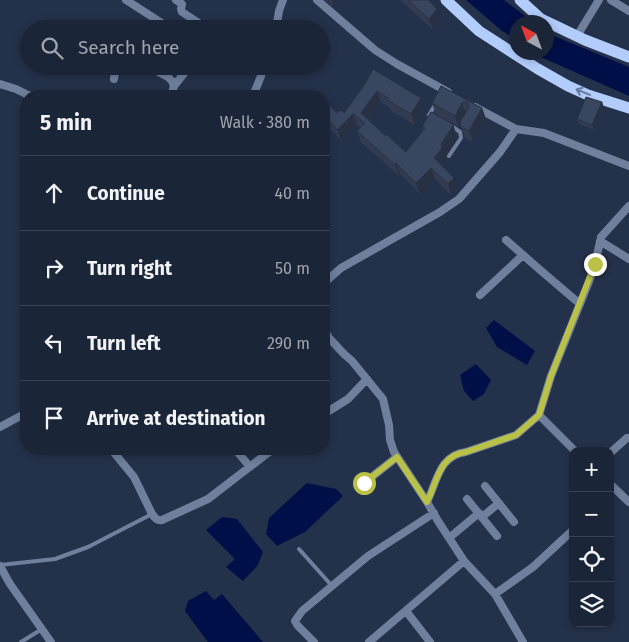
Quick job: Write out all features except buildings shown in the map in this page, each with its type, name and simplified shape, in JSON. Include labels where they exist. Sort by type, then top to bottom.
[{"type":"main road","points":[[446,0],[479,31],[538,69],[588,95],[629,108]]},
{"type":"main road","points":[[520,0],[541,19],[629,57]]},
{"type":"street","points":[[126,0],[157,20]]},
{"type":"street","points":[[176,0],[182,4],[182,12],[194,20]]},
{"type":"street","points":[[278,20],[283,0]]},
{"type":"street","points":[[317,0],[374,50],[443,91],[452,94]]},
{"type":"street","points":[[577,36],[599,0]]},
{"type":"street","points":[[611,0],[629,11]]},
{"type":"street","points":[[114,79],[115,75]]},
{"type":"street","points":[[163,75],[172,81],[174,86]]},
{"type":"street","points":[[173,90],[183,75]]},
{"type":"street","points":[[255,90],[261,75]]},
{"type":"street","points":[[0,84],[20,91]]},
{"type":"street","points":[[468,103],[516,129],[544,133],[629,166]]},
{"type":"street","points":[[330,278],[341,268],[440,212],[459,199],[500,152],[516,129]]},
{"type":"street","points":[[427,502],[439,470],[452,458],[459,453],[516,435],[539,415],[551,376],[595,264],[601,237],[629,206]]},
{"type":"street","points":[[506,240],[580,304]]},
{"type":"street","points":[[600,240],[629,259]]},
{"type":"street","points":[[480,295],[523,255]]},
{"type":"street","points":[[330,339],[352,361],[383,399],[394,452],[464,561],[495,594],[523,642]]},
{"type":"street","points":[[330,410],[348,399],[367,379]]},
{"type":"street","points":[[539,415],[572,447]]},
{"type":"street","points":[[0,427],[20,416]]},
{"type":"street","points":[[614,449],[626,438]]},
{"type":"street","points":[[116,455],[134,477],[152,514],[159,521],[208,499],[265,455]]},
{"type":"street","points":[[241,455],[250,467]]},
{"type":"street","points":[[364,483],[397,457]]},
{"type":"street","points":[[485,486],[514,522]]},
{"type":"street","points":[[614,490],[629,502]]},
{"type":"street","points":[[467,499],[497,536]]},
{"type":"street","points":[[449,538],[499,503]]},
{"type":"street","points":[[314,642],[295,621],[302,611],[368,556],[434,513]]},
{"type":"street","points":[[495,594],[533,567],[569,534]]},
{"type":"street","points":[[369,642],[464,561]]},
{"type":"street","points":[[0,566],[10,584],[51,642]]},
{"type":"street","points":[[406,611],[430,642]]},
{"type":"lane","points":[[436,119],[429,115],[437,100]]},
{"type":"lane","points":[[444,122],[460,132],[461,138],[449,156]]},
{"type":"lane","points":[[0,566],[55,559],[88,548],[152,514]]},
{"type":"lane","points":[[299,549],[332,586]]},
{"type":"lane","points":[[21,642],[42,629]]},
{"type":"shaded area","points":[[466,0],[504,0],[524,15],[509,15],[509,35]]},
{"type":"shaded area","points":[[554,36],[629,67],[629,96],[548,60],[554,60]]},
{"type":"shaded area","points":[[494,320],[535,351],[527,365],[497,347],[486,328]]},
{"type":"shaded area","points":[[476,364],[491,380],[484,394],[473,401],[464,391],[460,375]]},
{"type":"shaded area","points":[[307,483],[336,489],[343,496],[305,532],[277,546],[266,534],[269,518]]},
{"type":"shaded area","points":[[222,517],[237,519],[263,552],[258,565],[243,581],[226,567],[235,559],[206,530]]},
{"type":"shaded area","points":[[206,591],[214,600],[222,594],[263,642],[208,642],[185,611],[188,601]]},
{"type":"route","points":[[364,483],[397,457],[427,502],[439,470],[446,462],[459,453],[506,440],[516,435],[539,415],[551,376],[595,264]]}]
